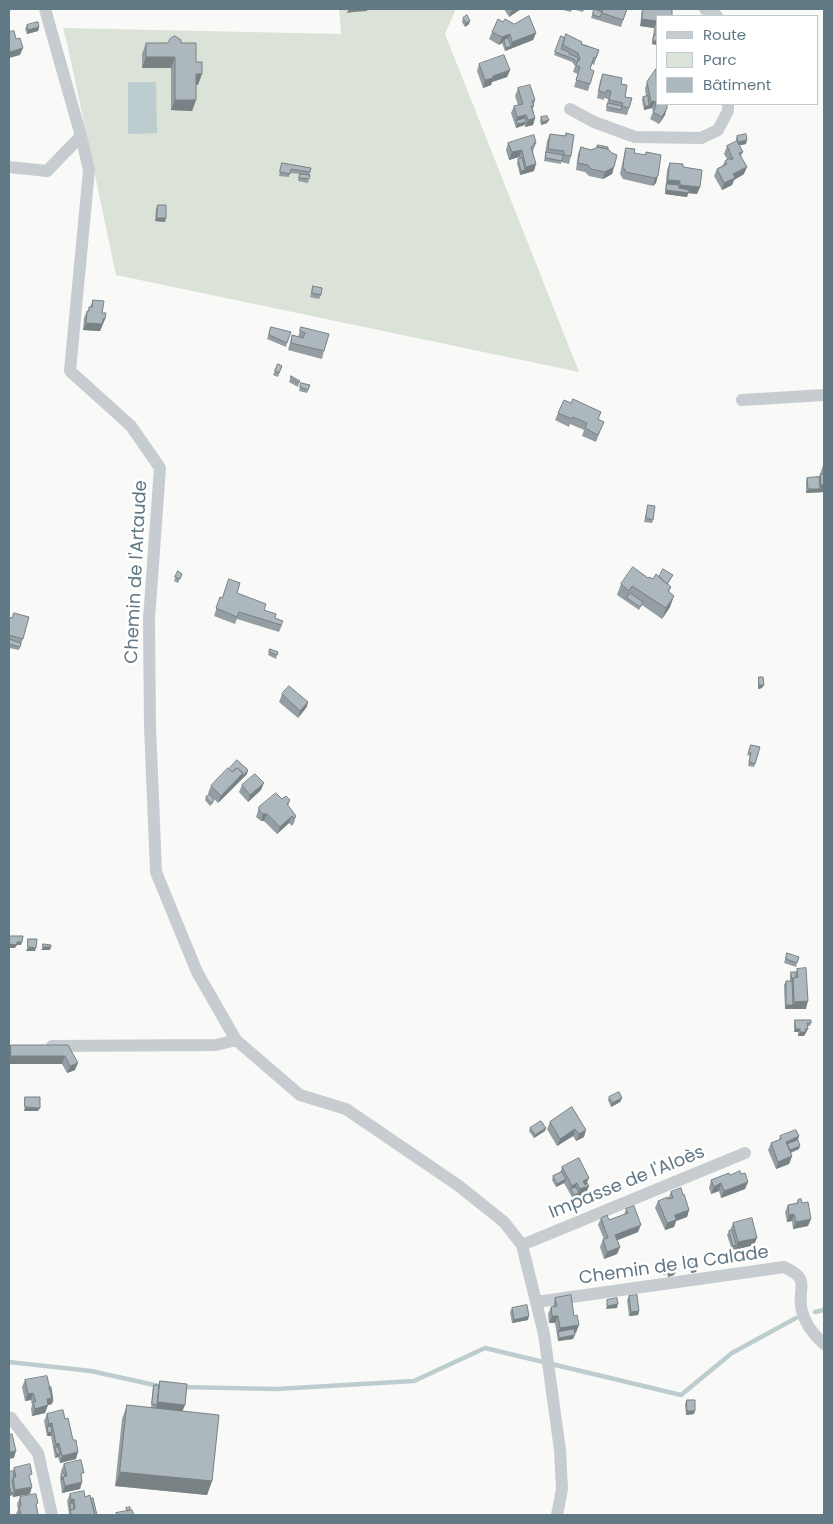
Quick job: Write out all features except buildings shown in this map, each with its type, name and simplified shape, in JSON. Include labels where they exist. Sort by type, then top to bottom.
[{"type":"street","name":"Chemin de l'Artaude","points":[[45,9],[89,170],[70,370],[131,426],[160,468],[149,619],[150,726],[156,872],[197,972],[236,1040]]},
{"type":"street","points":[[570,109],[594,122],[635,137],[701,138],[718,130],[728,111],[728,105]]},
{"type":"street","points":[[9,167],[47,171],[81,136]]},
{"type":"street","points":[[742,400],[824,395]]},
{"type":"street","points":[[36,1046],[216,1045],[236,1040],[300,1095],[346,1109],[459,1186],[504,1222],[522,1245],[544,1334],[560,1450],[562,1489],[556,1515]]},
{"type":"street","name":"Impasse de l'Aloès","points":[[522,1245],[745,1153]]},
{"type":"street","name":"Chemin de la Calade","points":[[536,1302],[784,1267],[797,1273],[802,1282],[802,1310],[813,1335],[824,1344]]},
{"type":"street","points":[[9,1418],[11,1418],[38,1453],[52,1515]]},
{"type":"green space","points":[[339,9],[456,9],[445,34],[579,372],[116,275],[63,28],[341,34]]},
{"type":"shaded area","points":[[128,82],[156,82],[157,133],[128,134]]},
{"type":"waterway","points":[[815,1312],[824,1310]]},
{"type":"waterway","points":[[182,1387],[276,1389],[414,1381],[485,1348],[681,1395],[732,1353],[796,1318]]},
{"type":"waterway","points":[[9,1362],[91,1371],[159,1386]]}]
